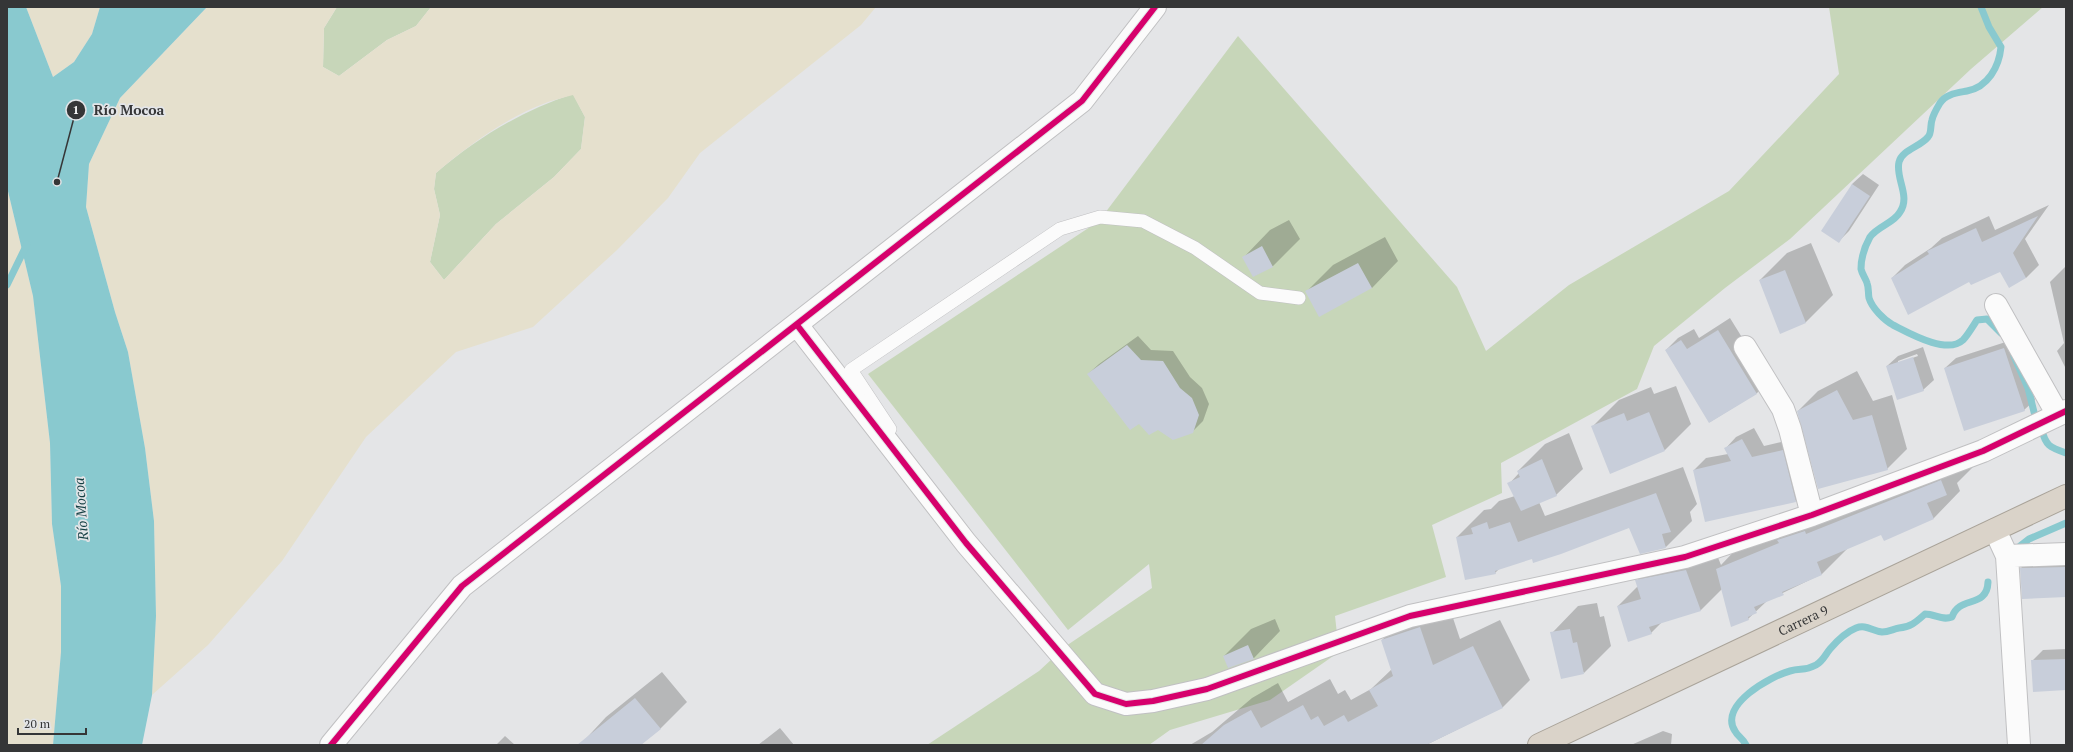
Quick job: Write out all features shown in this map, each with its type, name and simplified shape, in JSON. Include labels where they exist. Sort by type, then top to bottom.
[{"type":"highway","name":"Carrera 9","points":[[1539,745],[2066,496]]},
{"type":"street","points":[[331,745],[462,586],[1082,101],[1155,7]]},
{"type":"street","points":[[797,325],[966,543],[1095,694],[1126,704],[1153,701],[1207,689],[1410,616],[1685,557],[1812,515],[1983,451],[2062,413],[1996,305]]},
{"type":"street","points":[[1745,347],[1783,409],[1790,429],[1812,515]]},
{"type":"street","points":[[1995,530],[2007,556],[2019,745]]},
{"type":"street","points":[[2007,556],[2066,554]]},
{"type":"lane","points":[[966,543],[850,370],[1060,229],[1100,217],[1143,221],[1195,248],[1260,293],[1299,298]]},
{"type":"green space","points":[[337,7],[431,7],[416,26],[387,40],[339,76],[323,67],[324,28]]},
{"type":"green space","points":[[1829,7],[2043,7],[1971,69],[1790,239],[1725,288],[1654,346],[1637,389],[1501,463],[1502,493],[1432,525],[1446,577],[1335,616],[1339,652],[1270,700],[1170,730],[1149,745],[927,745],[1039,671],[1066,646],[1152,588],[1149,564],[1068,630],[868,374],[1099,221],[1238,36],[1457,287],[1486,351],[1569,285],[1729,191],[1839,74]]},
{"type":"green space","points":[[573,94],[585,117],[581,149],[554,177],[496,224],[444,280],[430,262],[440,215],[434,189],[436,173],[467,148],[500,127],[535,109]]},
{"type":"sand","points":[[26,7],[100,7],[92,34],[74,62],[53,77]]},
{"type":"sand","points":[[207,7],[337,7],[324,28],[323,67],[339,76],[387,40],[416,26],[431,7],[876,7],[861,25],[700,153],[668,198],[617,250],[533,327],[456,352],[366,437],[282,561],[208,645],[152,695],[156,616],[154,521],[145,448],[128,352],[115,312],[86,207],[89,164],[120,98]],"holes":[[[573,95],[585,117],[581,149],[554,177],[496,224],[444,280],[430,262],[440,215],[434,189],[436,173],[460,153],[501,125],[546,103]]]},
{"type":"sand","points":[[7,187],[33,296],[50,443],[52,524],[61,586],[61,652],[53,745],[7,745]]},
{"type":"water","points":[[7,7],[26,7],[53,77],[74,62],[92,34],[100,7],[207,7],[120,98],[89,164],[86,207],[115,312],[128,352],[145,448],[154,521],[156,616],[152,695],[142,745],[53,745],[61,652],[61,586],[52,524],[50,443],[33,296],[7,187]]},
{"type":"building","points":[[1852,184],[1870,196],[1839,243],[1821,231]]},
{"type":"building","points":[[2038,216],[2013,253],[2026,278],[2009,288],[2000,272],[1971,285],[1969,282],[1908,315],[1891,278],[1929,254],[1927,251],[1976,228],[1982,242]]},
{"type":"building","points":[[1262,246],[1273,267],[1253,277],[1242,257]]},
{"type":"building","points":[[1358,263],[1372,288],[1319,317],[1305,291]]},
{"type":"building","points":[[1785,270],[1806,323],[1780,334],[1759,280]]},
{"type":"building","points":[[1718,330],[1757,394],[1709,423],[1665,350],[1681,340],[1687,349]]},
{"type":"building","points":[[1127,345],[1141,360],[1163,361],[1180,388],[1192,398],[1199,415],[1193,433],[1173,440],[1158,430],[1149,435],[1139,424],[1130,430],[1087,374]]},
{"type":"building","points":[[2004,348],[2025,411],[1964,431],[1944,368]]},
{"type":"building","points":[[1913,357],[1924,391],[1897,400],[1886,366]]},
{"type":"building","points":[[1837,390],[1853,420],[1872,415],[1888,470],[1818,489],[1797,411]]},
{"type":"building","points":[[1649,412],[1665,451],[1610,474],[1591,426],[1624,413],[1627,421]]},
{"type":"building","points":[[1742,439],[1752,457],[1783,450],[1796,502],[1705,522],[1693,470],[1731,461],[1724,448]]},
{"type":"building","points":[[1542,459],[1557,496],[1521,511],[1507,483],[1520,477],[1517,471]]},
{"type":"building","points":[[1941,480],[1947,495],[1927,503],[1934,519],[1884,541],[1881,535],[1817,562],[1822,575],[1782,592],[1784,595],[1754,607],[1757,613],[1748,617],[1749,620],[1731,627],[1716,569],[1779,543],[1777,540],[1805,531],[1806,534]]},
{"type":"building","points":[[1656,493],[1671,532],[1662,534],[1666,548],[1640,554],[1629,528],[1533,563],[1532,559],[1495,571],[1496,574],[1465,580],[1456,537],[1473,534],[1471,528],[1487,522],[1489,529],[1510,522],[1518,542]]},
{"type":"building","points":[[2066,567],[2066,597],[2022,599],[2020,568]]},
{"type":"building","points":[[1686,570],[1701,611],[1649,627],[1652,634],[1628,642],[1617,606],[1641,599],[1635,580]]},
{"type":"building","points":[[1420,627],[1433,665],[1473,646],[1503,708],[1426,745],[1201,745],[1224,725],[1251,710],[1261,728],[1303,705],[1311,720],[1318,716],[1324,726],[1344,715],[1348,722],[1378,706],[1369,690],[1393,676],[1381,640]]},
{"type":"building","points":[[1570,629],[1573,643],[1577,642],[1584,674],[1561,679],[1550,632]]},
{"type":"building","points":[[1248,645],[1254,659],[1228,668],[1223,656]]},
{"type":"building","points":[[2066,659],[2066,690],[2033,692],[2031,660]]},
{"type":"building","points":[[635,698],[661,729],[641,745],[577,745]]},
{"type":"waterway","points":[[1981,7],[1989,27],[2001,47],[1995,69],[1981,85],[1974,89],[1952,94],[1942,100],[1933,116],[1929,135],[1921,143],[1907,151],[1901,158],[1898,168],[1904,200],[1903,206],[1894,219],[1877,230],[1870,237],[1866,244],[1861,269],[1868,285],[1869,298],[1876,310],[1882,317],[1900,329],[1928,341],[1948,345],[1956,344],[1963,340],[1977,320],[1987,319],[2001,333]]},
{"type":"waterway","points":[[7,285],[27,244]]},
{"type":"waterway","points":[[2014,356],[2028,388],[2035,416]]},
{"type":"waterway","points":[[2041,428],[2049,445],[2066,453]]},
{"type":"waterway","points":[[2020,546],[2029,539],[2066,523]]},
{"type":"waterway","points":[[1746,745],[1735,731],[1732,721],[1734,711],[1740,702],[1760,685],[1781,674],[1816,665],[1822,660],[1838,640],[1856,628],[1863,627],[1884,632],[1907,627],[1916,622],[1925,614],[1942,618],[1952,617],[1960,606],[1983,596],[1988,582]]},
{"type":"cycle path","points":[[331,745],[462,586],[1082,101],[1155,7]]},
{"type":"cycle path","points":[[797,325],[966,543],[1095,694],[1126,704],[1153,701],[1207,689],[1410,616],[1685,557],[1812,515],[1983,451],[2066,411]]},
{"type":"place","name":"Río Mocoa","points":[[57,182]]}]
